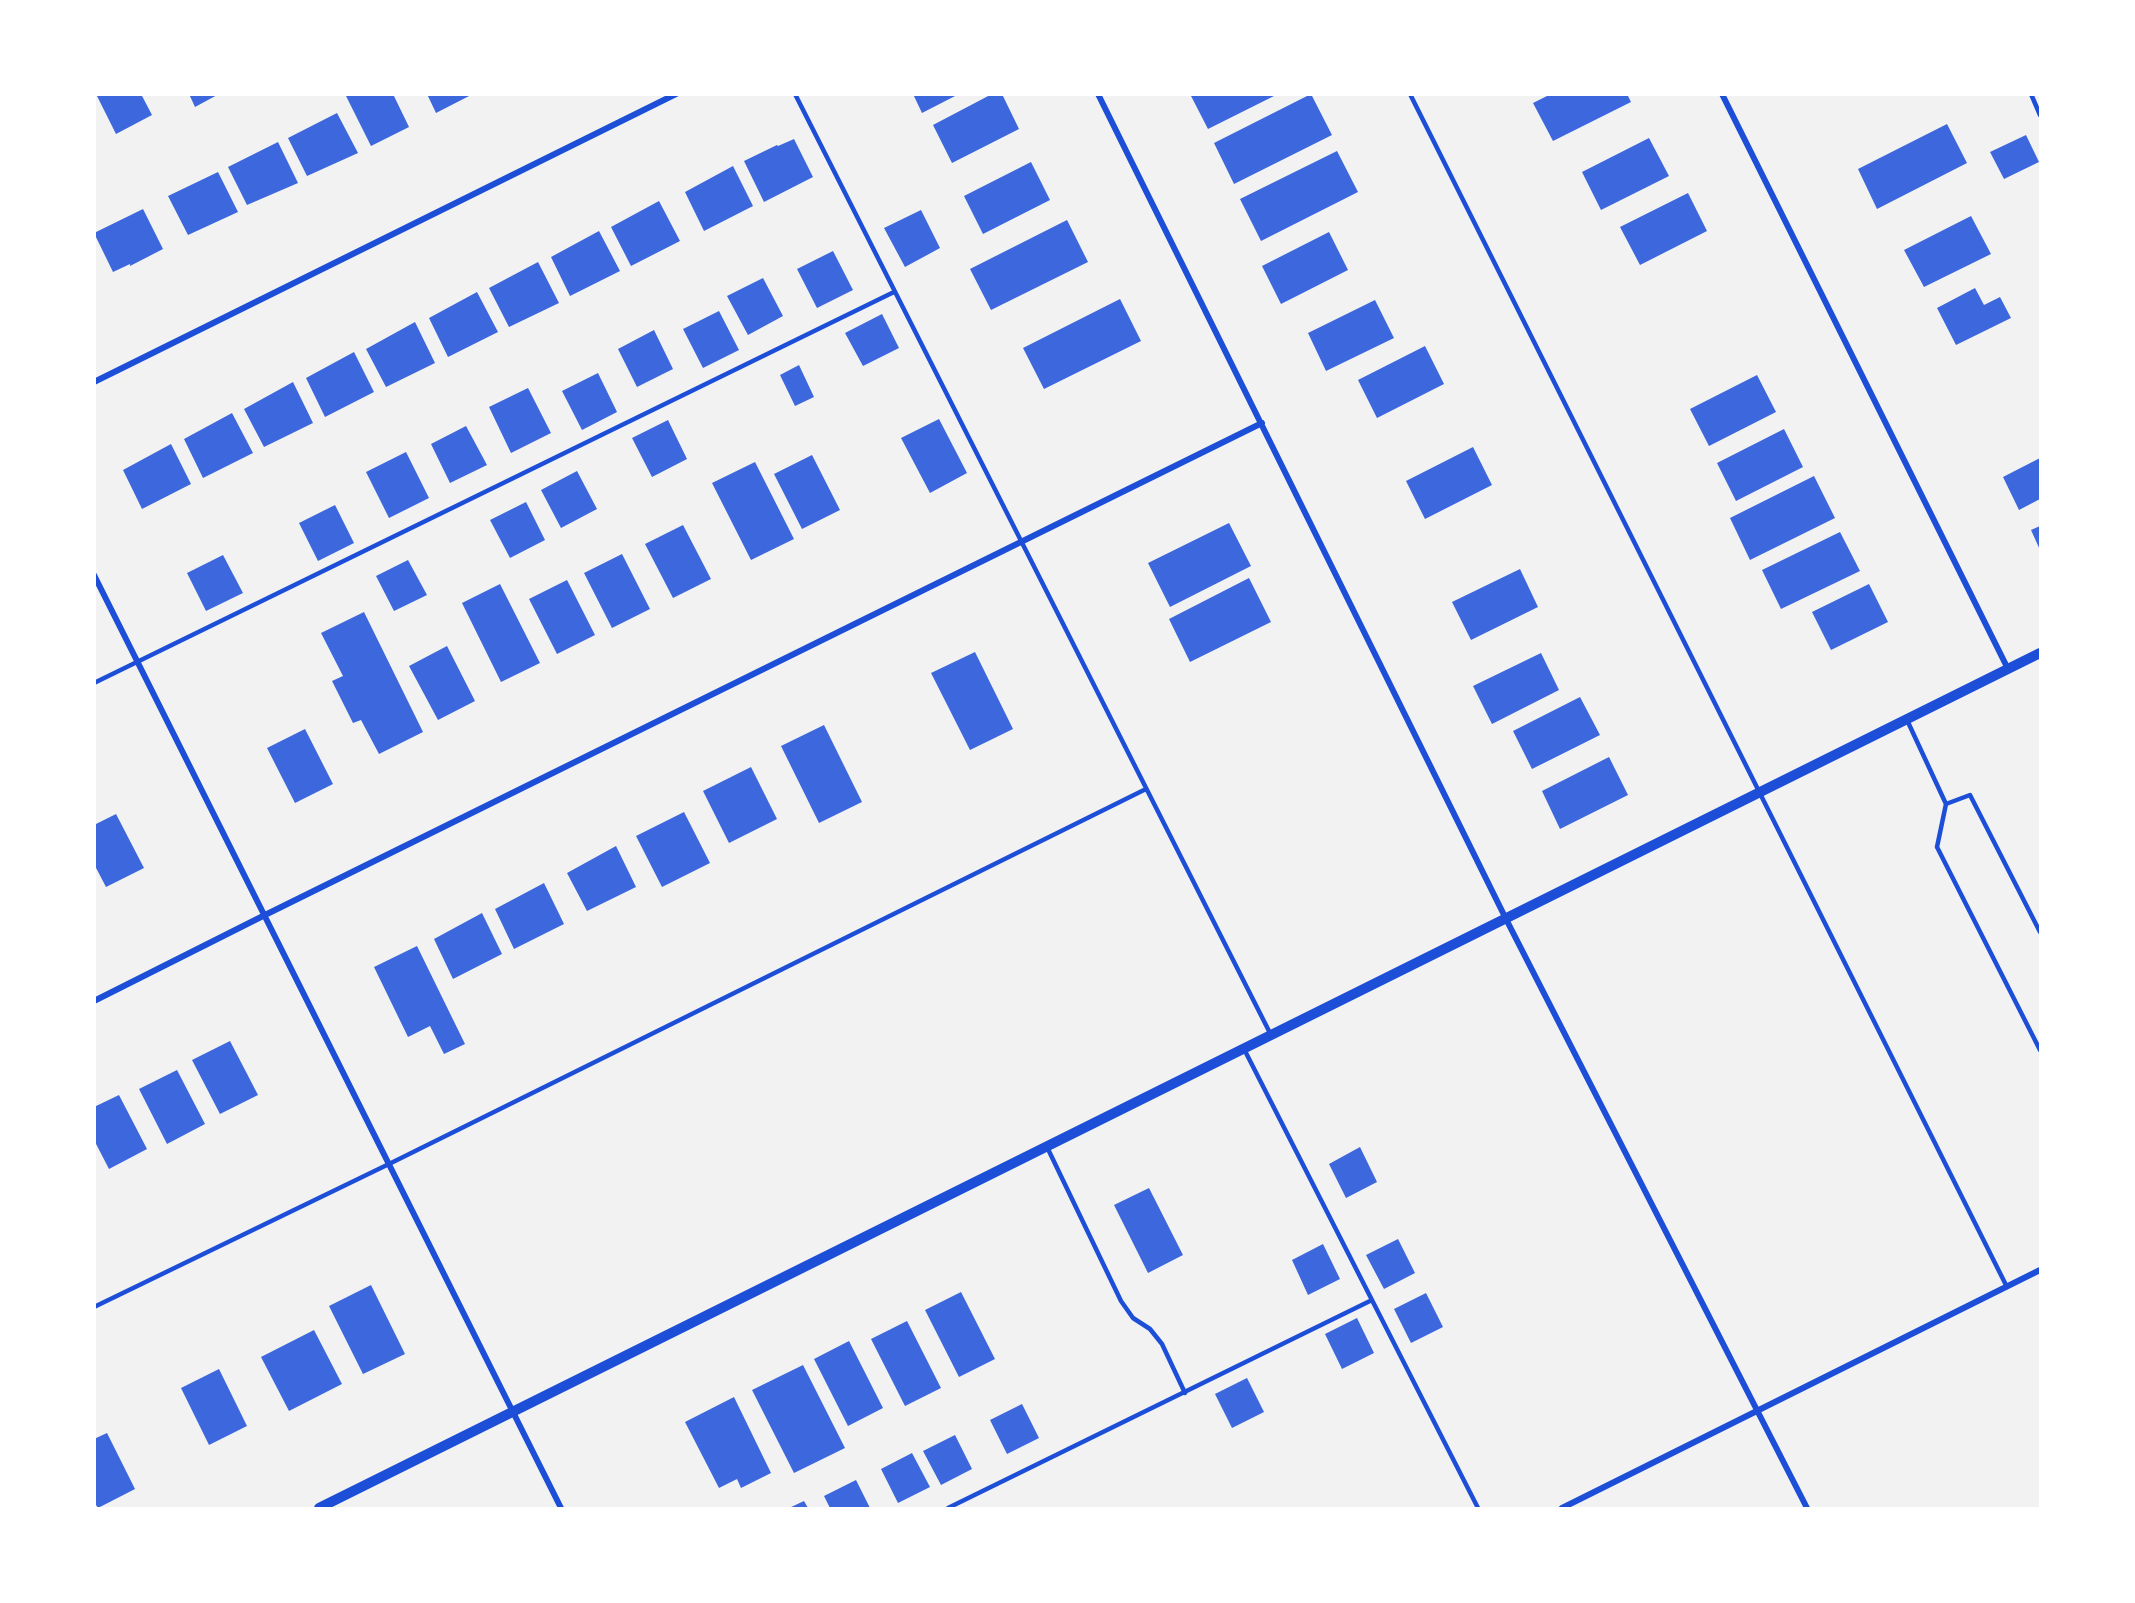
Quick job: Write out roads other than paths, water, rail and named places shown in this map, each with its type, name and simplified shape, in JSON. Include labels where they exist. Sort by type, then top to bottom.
[{"type":"street","points":[[94,382],[676,94]]},
{"type":"street","points":[[1098,94],[1506,919],[1807,1509]]},
{"type":"street","points":[[1722,94],[2008,669]]},
{"type":"street","points":[[94,1001],[1262,423]]},
{"type":"street","points":[[94,575],[561,1509]]},
{"type":"street","points":[[319,1509],[2040,653]]},
{"type":"street","points":[[1562,1509],[2040,1272]]},
{"type":"lane","points":[[795,94],[1271,1035]]},
{"type":"lane","points":[[1410,94],[2007,1287]]},
{"type":"lane","points":[[2031,94],[2040,115]]},
{"type":"lane","points":[[94,683],[894,292]]},
{"type":"lane","points":[[1907,720],[1946,804],[1937,847],[2040,1050]]},
{"type":"lane","points":[[94,1307],[389,1164],[1146,789]]},
{"type":"lane","points":[[1946,804],[1970,795],[2040,932]]},
{"type":"lane","points":[[1244,1049],[1478,1509]]},
{"type":"lane","points":[[1047,1147],[1120,1301],[1133,1318],[1150,1329],[1162,1344],[1185,1392]]},
{"type":"lane","points":[[948,1509],[1372,1300]]}]
